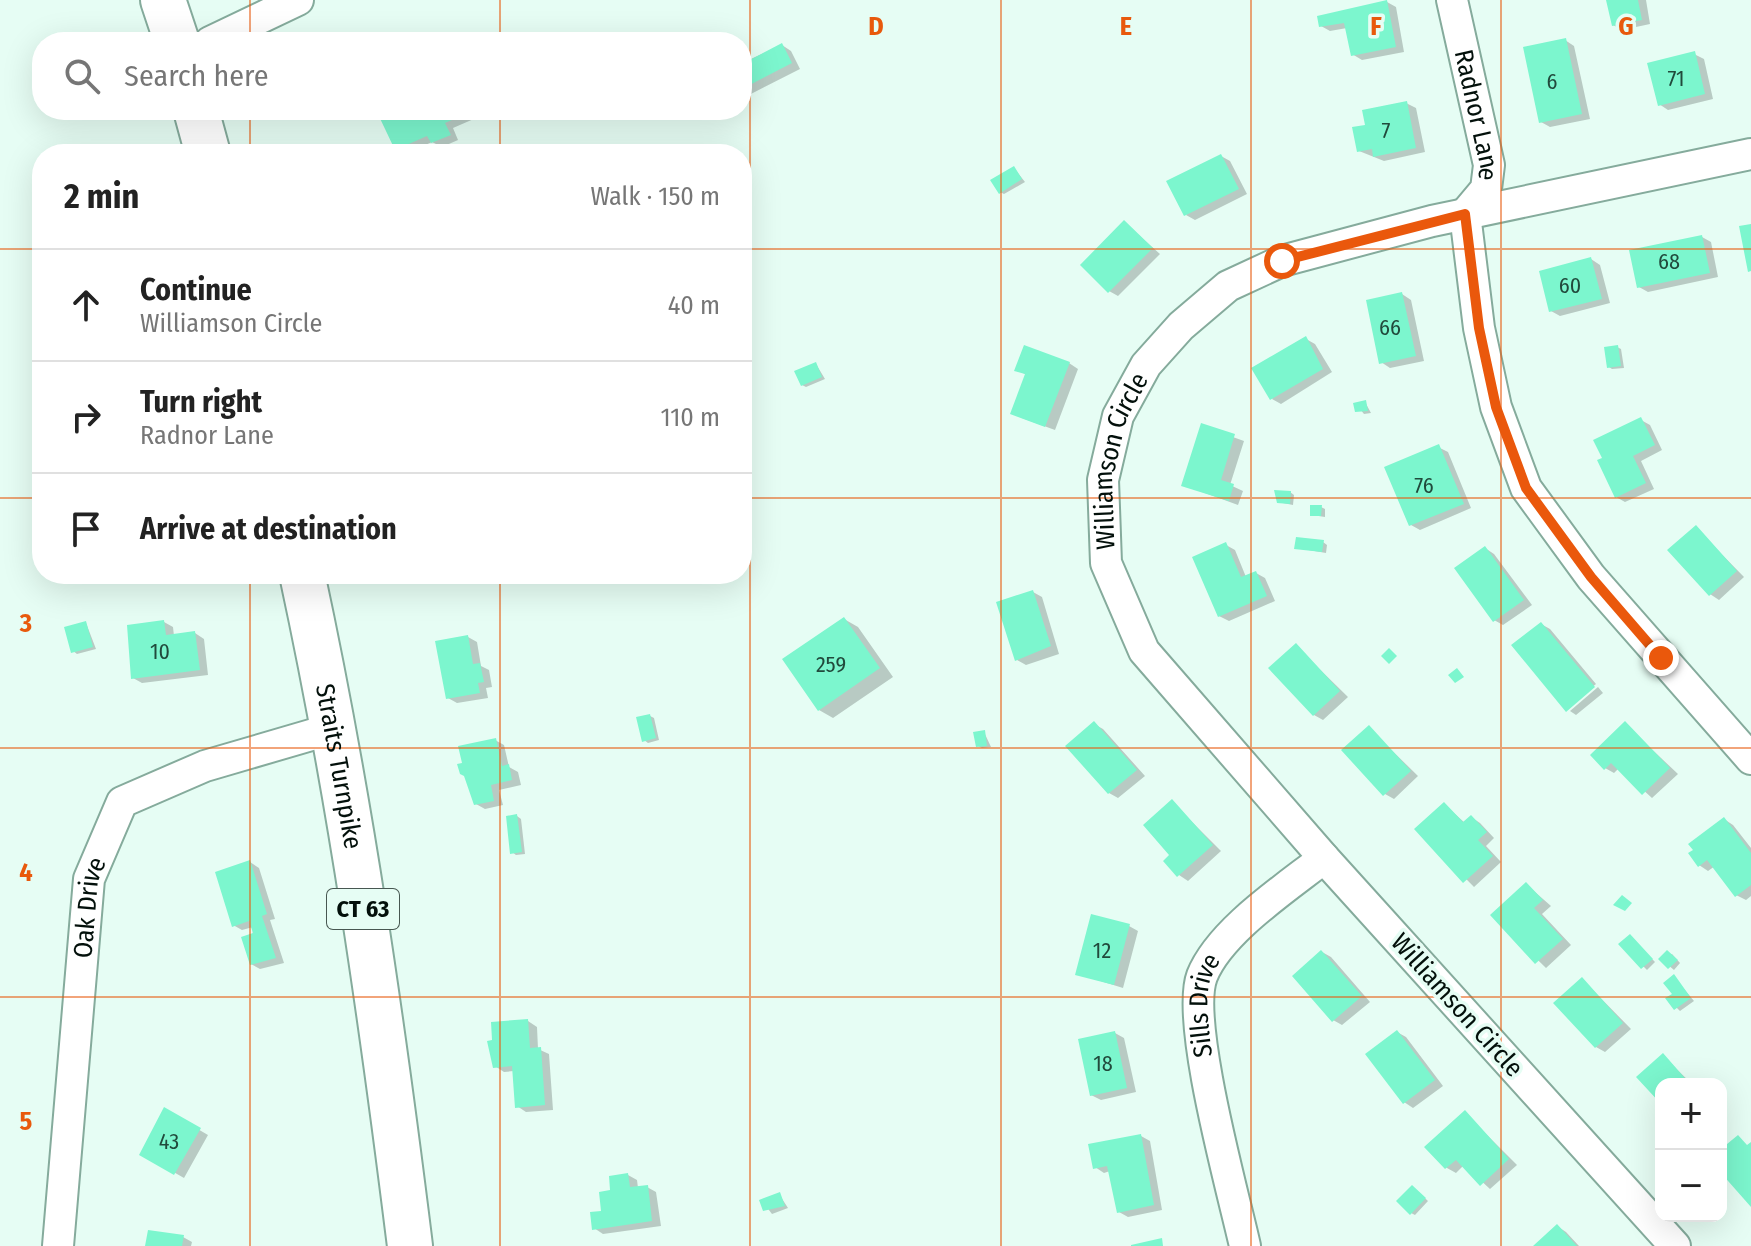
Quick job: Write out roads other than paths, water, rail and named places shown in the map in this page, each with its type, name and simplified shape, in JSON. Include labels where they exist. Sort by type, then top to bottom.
[{"type":"main road","points":[[163,0],[174,32]]},
{"type":"main road","points":[[199,120],[205,144]]},
{"type":"main road","name":"Straits Turnpike","points":[[304,584],[335,728],[390,1083],[410,1246]]},
{"type":"street","points":[[231,32],[298,0]]},
{"type":"street","name":"Radnor Lane","points":[[1452,0],[1489,165],[1486,189],[1465,214],[1479,328],[1496,407],[1526,488],[1591,577],[1751,759]]},
{"type":"street","name":"Williamson Circle","points":[[1675,1246],[1324,858],[1144,651],[1106,563],[1103,480],[1118,416],[1146,365],[1181,326],[1228,286],[1282,261],[1465,214],[1751,154]]},
{"type":"street","name":"Oak Drive","points":[[58,1246],[89,879],[122,802],[205,766],[335,728]]},
{"type":"street","name":"Sills Drive","points":[[1245,1246],[1196,1022],[1201,978],[1218,950],[1324,858]]}]
